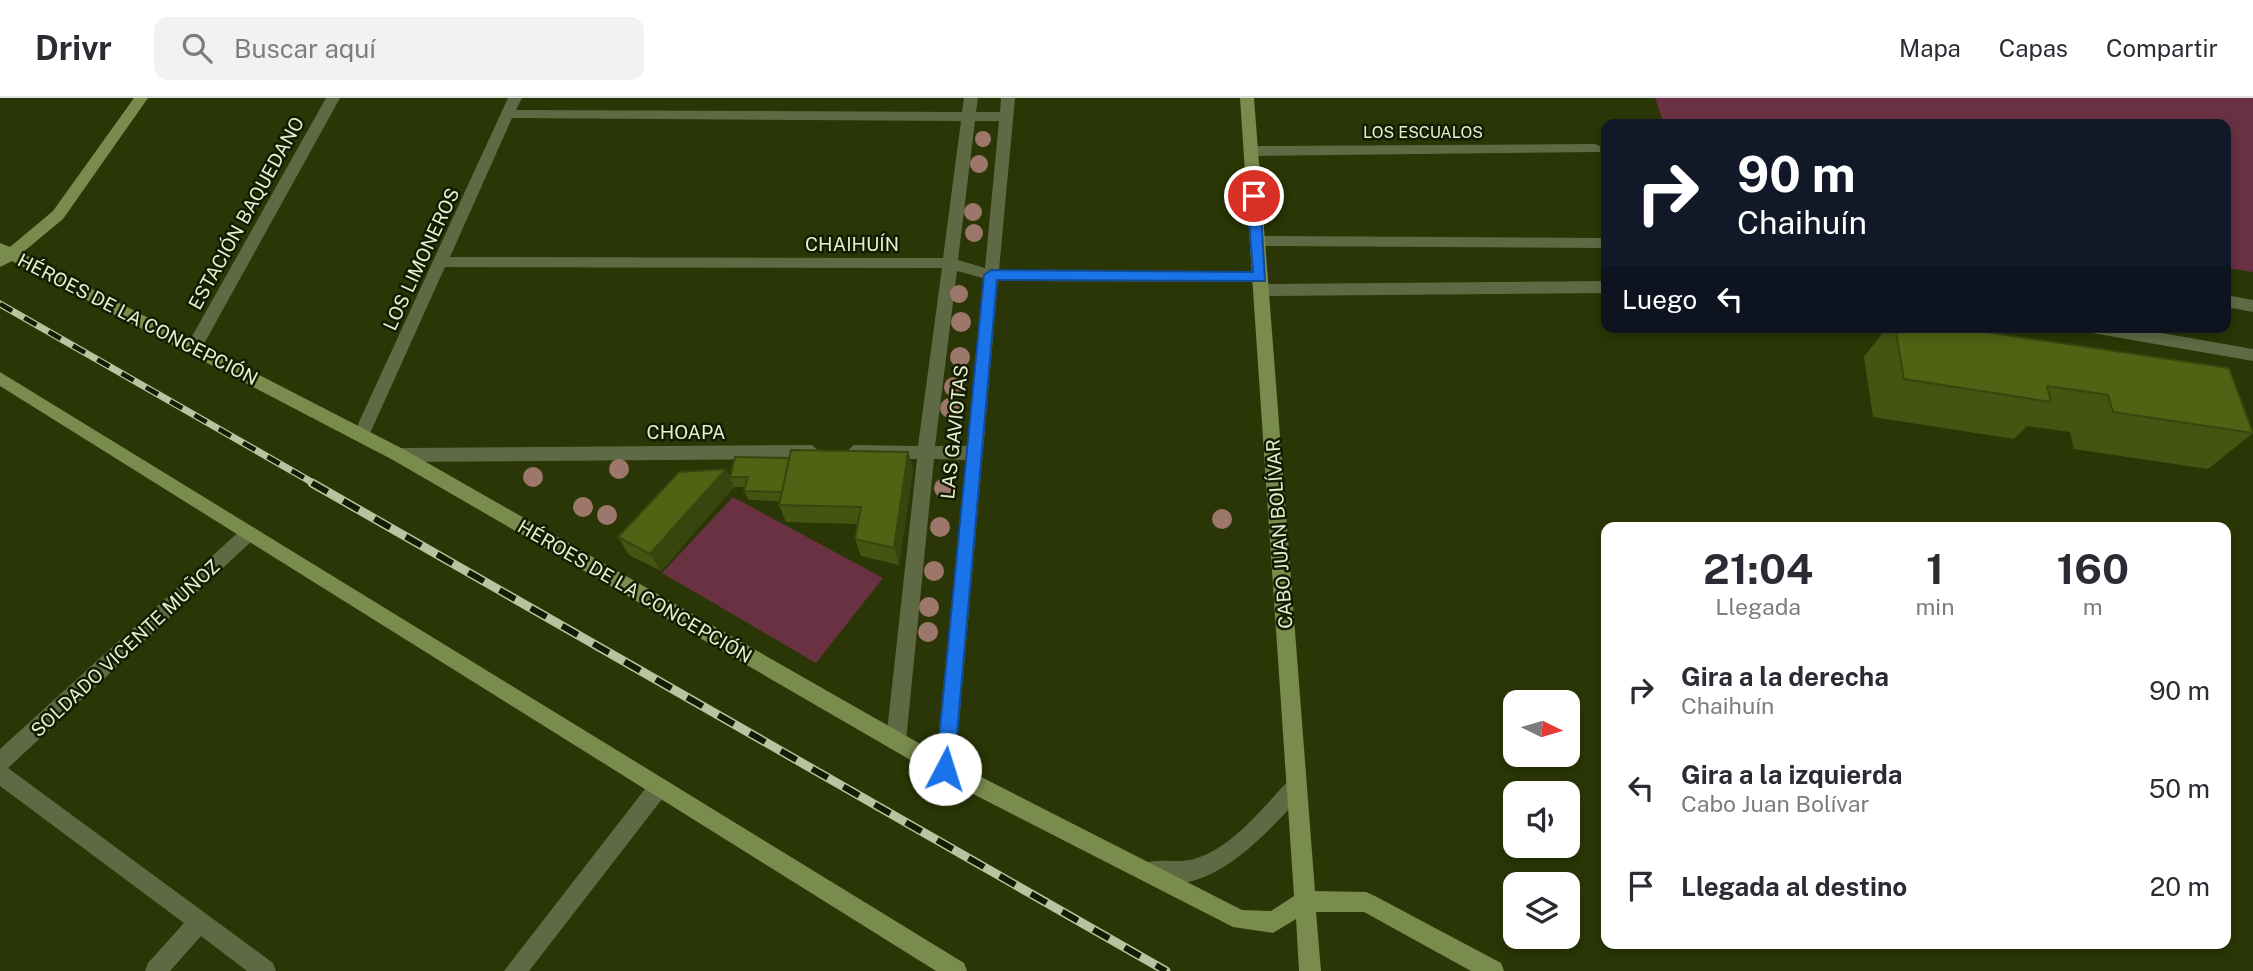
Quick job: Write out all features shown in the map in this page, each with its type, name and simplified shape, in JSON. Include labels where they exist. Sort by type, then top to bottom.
[{"type":"street","points":[[4,254],[58,215],[141,98]]},
{"type":"street","name":"ESTACIÓN BAQUEDANO","points":[[194,347],[332,98]]},
{"type":"street","name":"LOS LIMONEROS","points":[[361,435],[515,98]]},
{"type":"street","name":"LAS GAVIOTAS","points":[[896,741],[926,451],[971,98]]},
{"type":"street","name":"LAS GAVIOTAS","points":[[945,769],[1008,98]]},
{"type":"street","name":"CABO JUAN BOLÍVAR","points":[[1247,98],[1310,971]]},
{"type":"street","points":[[508,114],[1006,117]]},
{"type":"street","name":"LOS ESCUALOS","points":[[1251,151],[1594,149]]},
{"type":"street","points":[[1257,241],[1601,243]]},
{"type":"street","name":"HÉROES DE LA CONCEPCIÓN","points":[[4,254],[194,347],[399,455],[945,769],[1240,920],[1273,922],[1305,901]]},
{"type":"street","name":"CHAIHUÍN","points":[[442,262],[948,263],[991,275],[1260,284],[1601,286]]},
{"type":"street","points":[[2231,302],[2253,306]]},
{"type":"street","points":[[2126,333],[2253,355]]},
{"type":"street","points":[[0,379],[956,971]]},
{"type":"street","name":"CHOAPA","points":[[399,455],[926,451],[973,453]]},
{"type":"street","name":"SOLDADO VICENTE MUÑOZ","points":[[0,762],[249,533]]},
{"type":"street","points":[[0,774],[265,971]]},
{"type":"street","points":[[1138,869],[1162,874],[1187,873],[1211,865],[1231,853],[1297,786]]},
{"type":"street","points":[[515,971],[659,787]]},
{"type":"street","points":[[1305,901],[1366,902],[1493,971]]},
{"type":"street","points":[[156,971],[199,922]]},
{"type":"shaded area","points":[[1655,98],[2253,98],[2253,272],[2231,269],[2231,119],[1662,119]]},
{"type":"shaded area","points":[[733,497],[883,578],[816,663],[662,573]]},
{"type":"building","points":[[1896,333],[1993,333],[2229,368],[2253,433],[2113,412],[2108,395],[2047,386],[2051,402],[1904,379]]},
{"type":"building","points":[[791,450],[908,452],[894,548],[855,539],[861,507],[779,505]]},
{"type":"building","points":[[735,457],[789,458],[782,492],[744,491],[748,477],[730,477]]},
{"type":"building","points":[[726,469],[650,554],[618,537],[679,472]]},
{"type":"railway","points":[[0,304],[315,484]]},
{"type":"railway","points":[[312,483],[1166,971]]},
{"type":"route","points":[[945,769],[991,275],[1260,277],[1254,196]]}]
